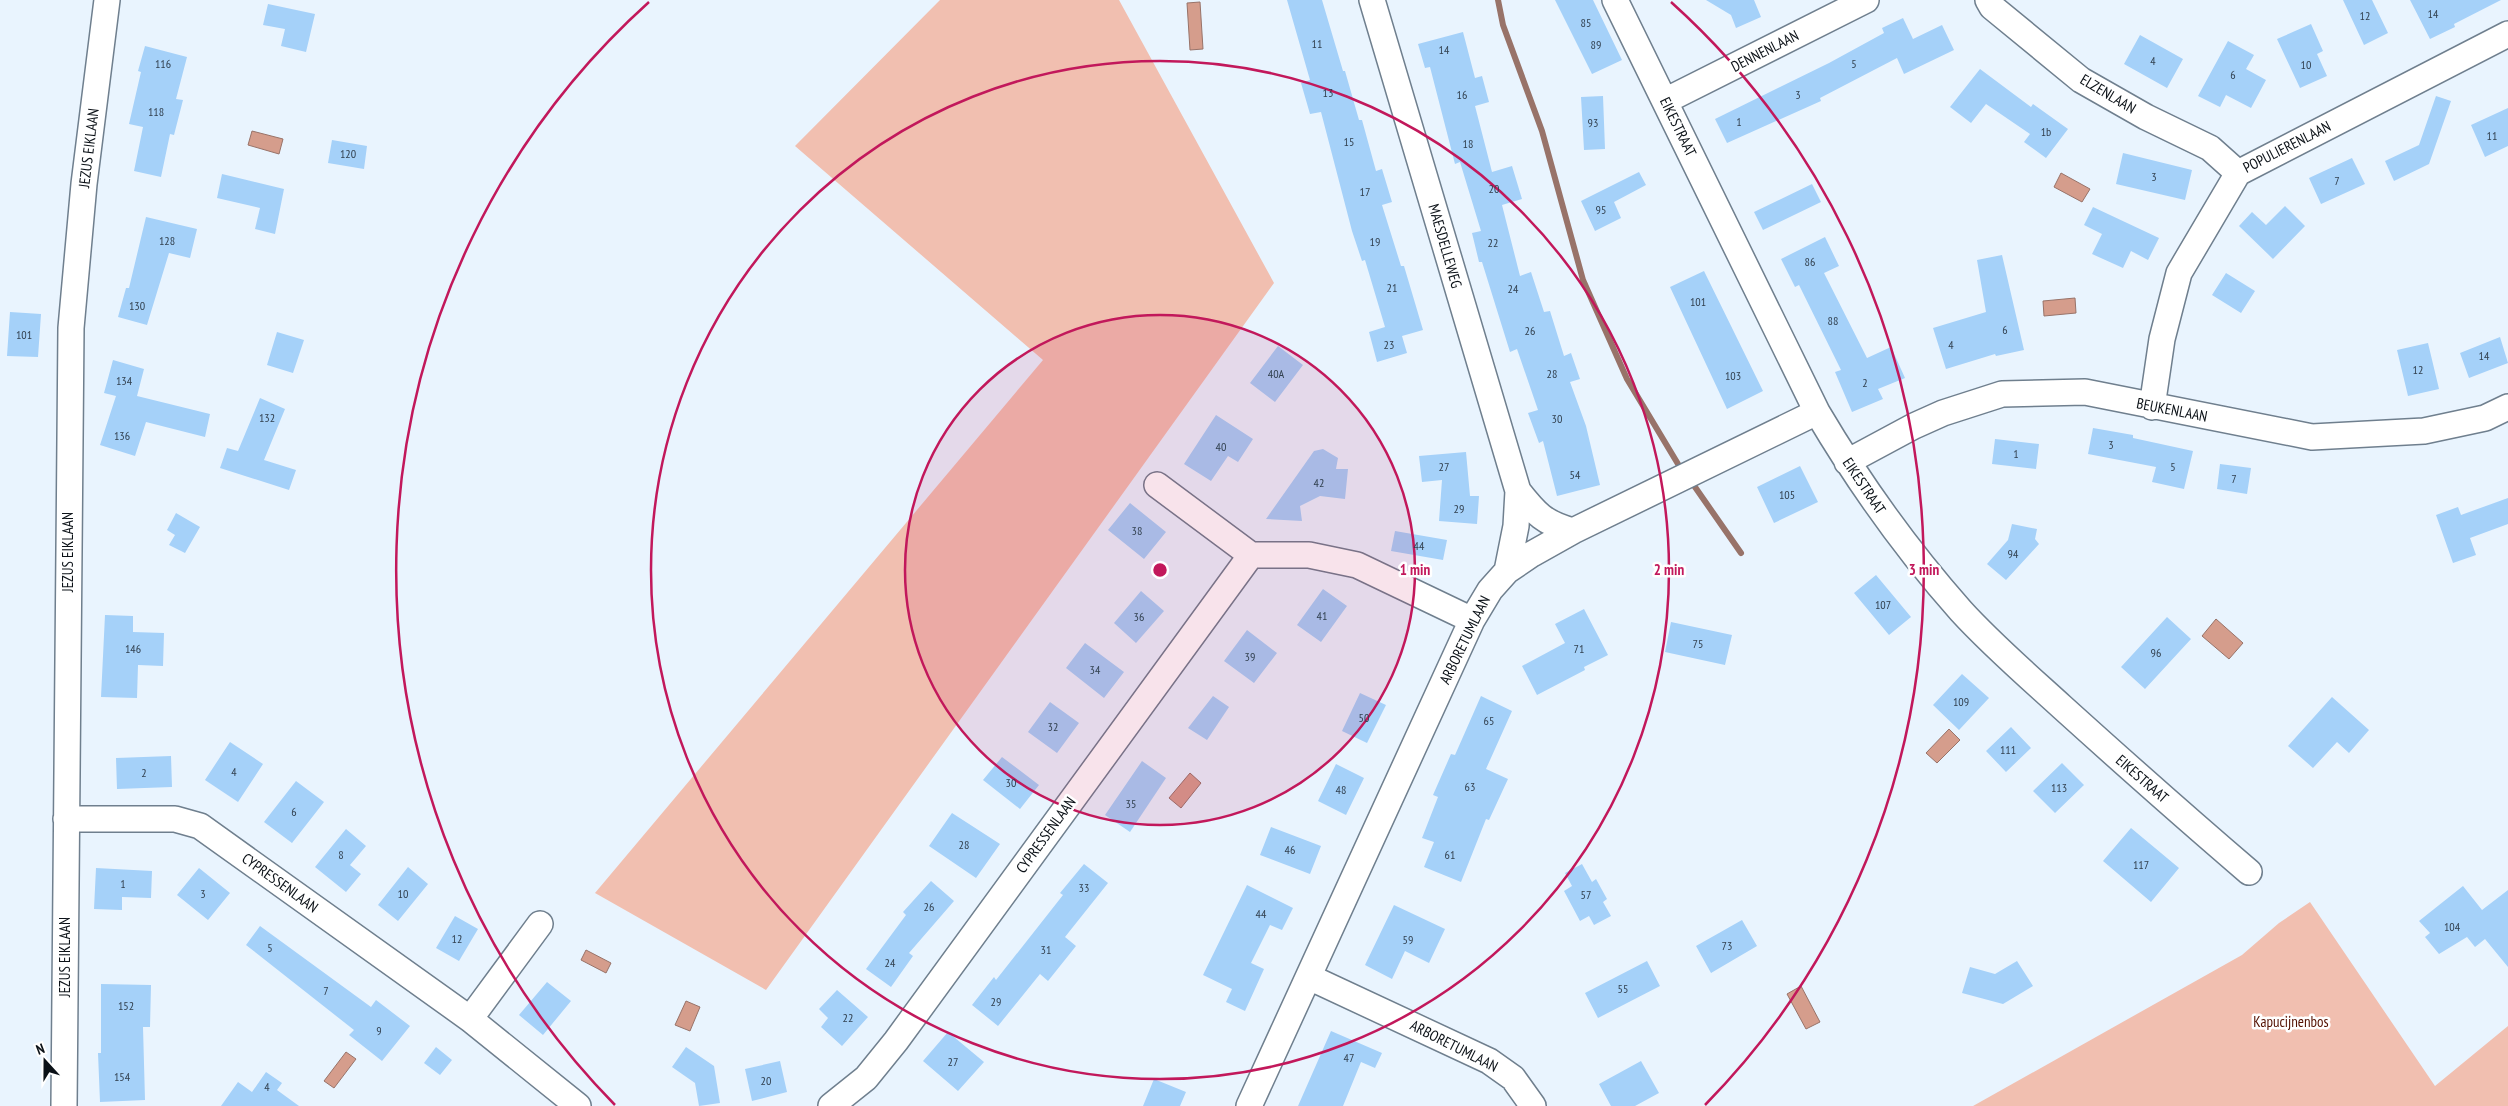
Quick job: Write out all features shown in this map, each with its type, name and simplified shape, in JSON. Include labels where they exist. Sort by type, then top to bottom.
[{"type":"street","name":"JEZUS EIKLAAN","points":[[64,1106],[71,328],[84,184],[107,0]]},
{"type":"street","name":"MAESDELLEWEG","points":[[1372,0],[1518,491],[1516,526],[1508,571]]},
{"type":"street","name":"EIKESTRAAT","points":[[1615,0],[1817,412],[1847,462],[1921,565],[1962,612],[2023,672],[2249,872]]},
{"type":"street","name":"DENNENLAAN","points":[[1665,101],[1866,0]]},
{"type":"street","name":"ELZENLAAN","points":[[1988,0],[1992,7],[2081,80],[2146,117],[2210,148],[2238,173]]},
{"type":"street","name":"POPULIERENLAAN","points":[[2152,406],[2162,339],[2179,273],[2238,173],[2508,34]]},
{"type":"street","name":"BEUKENLAAN","points":[[1847,462],[1914,426],[2002,394],[2085,392],[2312,437],[2424,431],[2485,418],[2508,407]]},
{"type":"street","name":"ARBORETUMLAAN","points":[[1249,1106],[1472,620],[1490,590],[1508,571],[1573,531],[1817,412]]},
{"type":"street","points":[[1157,485],[1251,555],[1309,555],[1357,565],[1472,620]]},
{"type":"street","name":"MAESDELLEWEG","points":[[1518,491],[1535,512],[1551,525],[1573,531]]},
{"type":"street","name":"CYPRESSENLAAN","points":[[831,1106],[866,1078],[896,1041],[1251,555]]},
{"type":"street","name":"CYPRESSENLAAN","points":[[66,819],[175,819],[200,826],[470,1019],[578,1106]]},
{"type":"street","points":[[470,1019],[540,924]]},
{"type":"street","name":"ARBORETUMLAAN","points":[[1309,977],[1489,1061],[1513,1078],[1533,1106]]},
{"type":"green space","points":[[940,0],[1119,0],[1274,283],[766,990],[595,893],[1043,360],[795,146]]},
{"type":"green space","name":"Kapucijnenbos","points":[[2310,902],[2435,1086],[2508,1026],[2508,1106],[1973,1106],[2242,955],[2279,923]]},
{"type":"shaded area","points":[[1200,2],[1203,49],[1190,50],[1187,3]]},
{"type":"shaded area","points":[[252,131],[283,139],[279,154],[248,145]]},
{"type":"shaded area","points":[[2061,173],[2090,189],[2082,202],[2054,187]]},
{"type":"shaded area","points":[[2075,298],[2076,313],[2044,316],[2043,301]]},
{"type":"shaded area","points":[[2216,619],[2243,643],[2229,659],[2202,636]]},
{"type":"shaded area","points":[[1949,729],[1960,740],[1937,763],[1926,753]]},
{"type":"shaded area","points":[[1190,773],[1201,783],[1181,808],[1169,798]]},
{"type":"shaded area","points":[[586,950],[611,963],[606,973],[581,960]]},
{"type":"shaded area","points":[[1801,986],[1820,1022],[1806,1029],[1787,994]]},
{"type":"shaded area","points":[[686,1001],[700,1007],[690,1031],[675,1025]]},
{"type":"shaded area","points":[[346,1052],[356,1059],[334,1088],[324,1081]]},
{"type":"building","points":[[1287,0],[1322,0],[1359,120],[1362,120],[1376,171],[1382,169],[1392,202],[1382,205],[1401,266],[1404,266],[1423,330],[1402,336],[1407,353],[1377,362],[1369,332],[1385,327],[1365,260],[1362,261],[1352,231],[1321,112],[1310,114],[1301,83],[1310,80]]},
{"type":"building","points":[[1555,0],[1593,0],[1622,60],[1592,74]]},
{"type":"building","points":[[1706,0],[1754,0],[1761,17],[1736,28],[1731,15]]},
{"type":"building","points":[[2343,0],[2372,0],[2388,33],[2364,45]]},
{"type":"building","points":[[2410,0],[2501,0],[2454,24],[2455,27],[2430,39]]},
{"type":"building","points":[[268,4],[315,14],[306,52],[281,46],[285,29],[263,25]]},
{"type":"building","points":[[1903,18],[1913,39],[1942,25],[1954,50],[1904,74],[1897,58],[1820,98],[1821,101],[1727,143],[1715,119],[1829,63],[1884,33],[1882,28]]},
{"type":"building","points":[[2311,24],[2323,51],[2317,54],[2327,76],[2300,88],[2277,39]]},
{"type":"building","points":[[1463,32],[1475,78],[1482,76],[1489,102],[1475,106],[1492,172],[1512,166],[1522,199],[1502,205],[1520,276],[1531,272],[1544,312],[1550,311],[1564,356],[1571,353],[1580,379],[1570,382],[1586,426],[1600,485],[1557,496],[1543,441],[1539,443],[1528,413],[1538,410],[1517,349],[1510,352],[1482,262],[1479,262],[1472,233],[1481,231],[1460,162],[1455,164],[1430,67],[1425,68],[1418,44]]},
{"type":"building","points":[[2140,35],[2183,59],[2167,88],[2124,64]]},
{"type":"building","points":[[2228,41],[2254,55],[2246,69],[2266,80],[2251,108],[2226,95],[2220,107],[2198,96]]},
{"type":"building","points":[[145,46],[187,57],[176,99],[183,100],[174,135],[170,134],[161,177],[134,171],[143,127],[129,124],[141,72],[138,71]]},
{"type":"building","points":[[1980,69],[2031,107],[2033,104],[2068,129],[2046,158],[2024,142],[2030,134],[1986,104],[1971,123],[1950,107]]},
{"type":"building","points":[[1603,96],[1605,149],[1584,150],[1581,97]]},
{"type":"building","points":[[2436,96],[2451,101],[2429,164],[2394,181],[2385,161],[2419,145]]},
{"type":"building","points":[[2508,108],[2508,146],[2485,157],[2471,125]]},
{"type":"building","points":[[332,140],[367,146],[364,169],[328,163]]},
{"type":"building","points":[[2123,153],[2192,170],[2185,200],[2116,184]]},
{"type":"building","points":[[2352,158],[2365,184],[2321,204],[2309,178]]},
{"type":"building","points":[[1639,172],[1646,185],[1614,202],[1621,218],[1595,231],[1581,201]]},
{"type":"building","points":[[222,174],[284,189],[275,234],[255,229],[260,208],[217,198]]},
{"type":"building","points":[[1812,184],[1821,202],[1763,230],[1754,212]]},
{"type":"building","points":[[2285,206],[2305,226],[2273,259],[2239,226],[2252,212],[2266,225]]},
{"type":"building","points":[[2093,207],[2159,238],[2148,260],[2131,251],[2123,268],[2092,254],[2102,234],[2084,225]]},
{"type":"building","points":[[146,217],[197,229],[190,258],[169,253],[147,325],[118,317],[126,288],[129,288]]},
{"type":"building","points":[[1825,237],[1839,266],[1824,273],[1867,358],[1891,347],[1905,378],[1878,389],[1883,399],[1852,412],[1835,372],[1841,370],[1799,285],[1795,287],[1781,259]]},
{"type":"building","points":[[2002,255],[2024,350],[1996,356],[1995,354],[1946,369],[1933,328],[1986,312],[1977,260]]},
{"type":"building","points":[[1704,271],[1763,391],[1727,409],[1670,287]]},
{"type":"building","points":[[2226,273],[2255,291],[2241,313],[2212,295]]},
{"type":"building","points":[[10,312],[41,314],[38,357],[7,356]]},
{"type":"building","points":[[277,332],[304,340],[293,373],[267,365]]},
{"type":"building","points":[[2500,337],[2508,363],[2469,378],[2460,353]]},
{"type":"building","points":[[2428,343],[2439,389],[2408,396],[2397,350]]},
{"type":"building","points":[[1278,346],[1303,365],[1275,402],[1250,383]]},
{"type":"building","points":[[113,360],[144,369],[137,396],[210,414],[205,437],[146,422],[135,456],[100,445],[116,396],[104,393]]},
{"type":"building","points":[[260,398],[285,409],[264,460],[296,470],[289,490],[220,468],[227,448],[238,451]]},
{"type":"building","points":[[1216,415],[1253,439],[1238,462],[1228,456],[1211,481],[1184,464]]},
{"type":"building","points":[[2093,428],[2133,435],[2133,438],[2193,451],[2184,489],[2152,482],[2156,467],[2088,454]]},
{"type":"building","points":[[1995,439],[2039,444],[2036,469],[1992,464]]},
{"type":"building","points":[[1323,449],[1338,458],[1336,469],[1348,469],[1345,499],[1320,496],[1300,506],[1302,521],[1266,519],[1314,451]]},
{"type":"building","points":[[1466,452],[1470,496],[1479,496],[1477,524],[1439,521],[1442,480],[1422,482],[1419,456]]},
{"type":"building","points":[[2220,464],[2251,468],[2247,494],[2217,489]]},
{"type":"building","points":[[1800,466],[1818,502],[1774,523],[1757,487]]},
{"type":"building","points":[[2508,498],[2508,524],[2470,538],[2476,555],[2453,563],[2436,515],[2458,507],[2461,515]]},
{"type":"building","points":[[1130,503],[1166,532],[1144,559],[1108,530]]},
{"type":"building","points":[[176,513],[200,527],[185,553],[169,545],[175,535],[167,530]]},
{"type":"building","points":[[2012,524],[2037,529],[2035,539],[2039,544],[2006,580],[1987,564],[2008,540]]},
{"type":"building","points":[[1395,531],[1447,540],[1443,560],[1391,551]]},
{"type":"building","points":[[1876,575],[1911,617],[1889,635],[1854,593]]},
{"type":"building","points":[[1323,589],[1347,606],[1321,642],[1297,625]]},
{"type":"building","points":[[1141,591],[1164,611],[1136,643],[1114,623]]},
{"type":"building","points":[[1584,609],[1608,655],[1584,667],[1585,670],[1537,695],[1522,666],[1565,643],[1555,624]]},
{"type":"building","points":[[105,615],[133,616],[133,632],[164,633],[163,666],[138,665],[137,698],[101,697]]},
{"type":"building","points":[[2167,617],[2191,639],[2145,689],[2121,667]]},
{"type":"building","points":[[1671,622],[1732,635],[1725,665],[1665,652]]},
{"type":"building","points":[[1247,630],[1277,653],[1254,683],[1224,661]]},
{"type":"building","points":[[1085,643],[1124,672],[1104,698],[1066,668]]},
{"type":"building","points":[[1962,674],[1989,698],[1959,730],[1933,705]]},
{"type":"building","points":[[1360,693],[1386,705],[1367,743],[1342,731]]},
{"type":"building","points":[[1213,696],[1229,707],[1207,740],[1188,728]]},
{"type":"building","points":[[1481,696],[1512,711],[1486,769],[1508,779],[1489,820],[1486,819],[1461,882],[1424,867],[1434,842],[1422,838],[1438,797],[1433,795],[1451,754],[1455,755]]},
{"type":"building","points":[[2332,697],[2369,730],[2349,753],[2337,742],[2313,768],[2288,746]]},
{"type":"building","points":[[1050,702],[1079,723],[1057,753],[1028,732]]},
{"type":"building","points":[[2011,727],[2031,748],[2006,772],[1986,751]]},
{"type":"building","points":[[230,742],[263,764],[238,802],[205,780]]},
{"type":"building","points":[[171,756],[172,787],[117,789],[116,758]]},
{"type":"building","points":[[1002,757],[1039,785],[1020,809],[983,780]]},
{"type":"building","points":[[1142,761],[1166,778],[1130,832],[1105,815]]},
{"type":"building","points":[[2062,763],[2084,785],[2055,813],[2033,791]]},
{"type":"building","points":[[1336,764],[1364,778],[1346,815],[1318,801]]},
{"type":"building","points":[[296,781],[324,802],[292,843],[264,822]]},
{"type":"building","points":[[952,813],[1000,844],[976,878],[929,846]]},
{"type":"building","points":[[1271,827],[1321,846],[1310,874],[1260,855]]},
{"type":"building","points":[[2131,828],[2179,868],[2151,902],[2103,861]]},
{"type":"building","points":[[346,829],[366,846],[350,865],[361,874],[346,892],[315,867]]},
{"type":"building","points":[[1084,864],[1108,883],[1065,937],[1076,946],[1048,981],[1040,974],[998,1026],[972,1005],[994,977],[996,980],[1063,895],[1060,893]]},
{"type":"building","points":[[1582,864],[1592,882],[1596,879],[1607,899],[1603,902],[1611,916],[1594,925],[1589,916],[1580,921],[1564,891],[1572,886],[1565,873]]},
{"type":"building","points":[[408,867],[428,884],[398,921],[378,905]]},
{"type":"building","points":[[96,868],[152,871],[151,898],[122,897],[122,910],[94,909]]},
{"type":"building","points":[[199,868],[230,893],[208,920],[177,895]]},
{"type":"building","points":[[931,881],[954,901],[909,953],[913,956],[891,987],[866,969],[906,915],[903,912]]},
{"type":"building","points":[[1247,885],[1293,908],[1282,930],[1270,925],[1251,963],[1264,969],[1245,1011],[1226,1002],[1232,989],[1203,975]]},
{"type":"building","points":[[2463,886],[2482,910],[2508,890],[2508,967],[2485,939],[2475,947],[2467,937],[2439,954],[2425,937],[2430,933],[2419,921]]},
{"type":"building","points":[[1394,905],[1445,929],[1429,963],[1405,951],[1392,979],[1365,965]]},
{"type":"building","points":[[455,916],[478,929],[459,961],[436,948]]},
{"type":"building","points":[[1742,920],[1757,946],[1711,973],[1696,946]]},
{"type":"building","points":[[260,926],[371,1007],[376,1000],[410,1026],[382,1061],[349,1035],[354,1030],[246,945]]},
{"type":"building","points":[[1647,961],[1660,986],[1598,1018],[1585,993]]},
{"type":"building","points":[[2017,961],[2033,986],[2003,1004],[1962,993],[1970,967],[1995,974]]},
{"type":"building","points":[[547,982],[571,1001],[543,1035],[519,1015]]},
{"type":"building","points":[[101,984],[151,985],[150,1027],[143,1027],[145,1100],[100,1102],[98,1053],[101,1053]]},
{"type":"building","points":[[837,990],[868,1017],[842,1046],[821,1027],[828,1018],[819,1009]]},
{"type":"building","points":[[1331,1031],[1382,1053],[1375,1068],[1361,1062],[1343,1106],[1298,1106]]},
{"type":"building","points":[[948,1032],[984,1062],[958,1091],[923,1061]]},
{"type":"building","points":[[436,1047],[452,1060],[440,1075],[424,1063]]},
{"type":"building","points":[[686,1047],[714,1066],[720,1103],[699,1106],[695,1083],[672,1067]]},
{"type":"building","points":[[780,1061],[787,1092],[752,1101],[745,1069]]},
{"type":"building","points":[[1641,1061],[1659,1093],[1635,1106],[1611,1106],[1599,1084]]},
{"type":"building","points":[[266,1072],[282,1083],[277,1090],[299,1106],[221,1106],[238,1082],[252,1092]]},
{"type":"building","points":[[1154,1079],[1186,1092],[1180,1106],[1143,1106]]},
{"type":"waterway","points":[[1498,0],[1503,25],[1542,131],[1583,280],[1627,379],[1678,464]]},
{"type":"waterway","points":[[1695,487],[1741,553]]}]
